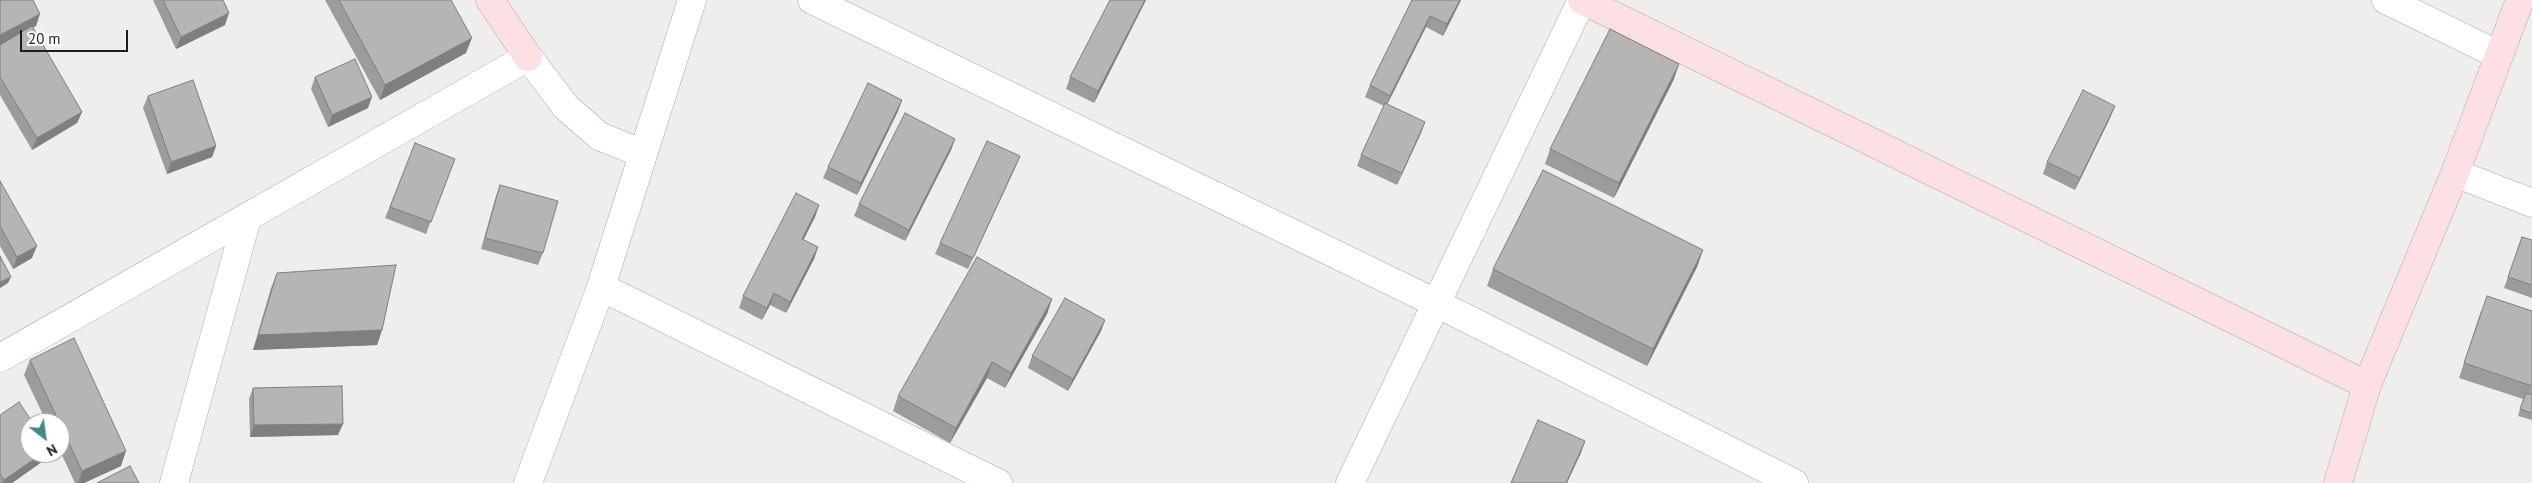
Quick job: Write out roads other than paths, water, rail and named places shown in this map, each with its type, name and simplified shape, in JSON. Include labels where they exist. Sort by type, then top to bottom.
[{"type":"street","points":[[490,0],[566,107],[599,136],[641,153]]},
{"type":"street","points":[[528,483],[601,287],[641,153],[692,0]]},
{"type":"street","points":[[812,0],[1436,303],[1794,483]]},
{"type":"street","points":[[1350,483],[1582,0],[2367,385]]},
{"type":"street","points":[[2386,0],[2500,55]]},
{"type":"street","points":[[2338,483],[2367,385],[2455,173],[2520,0]]},
{"type":"street","points":[[0,358],[528,56]]},
{"type":"street","points":[[2455,173],[2532,203]]},
{"type":"street","points":[[174,483],[247,218]]},
{"type":"street","points":[[601,287],[998,483]]}]
